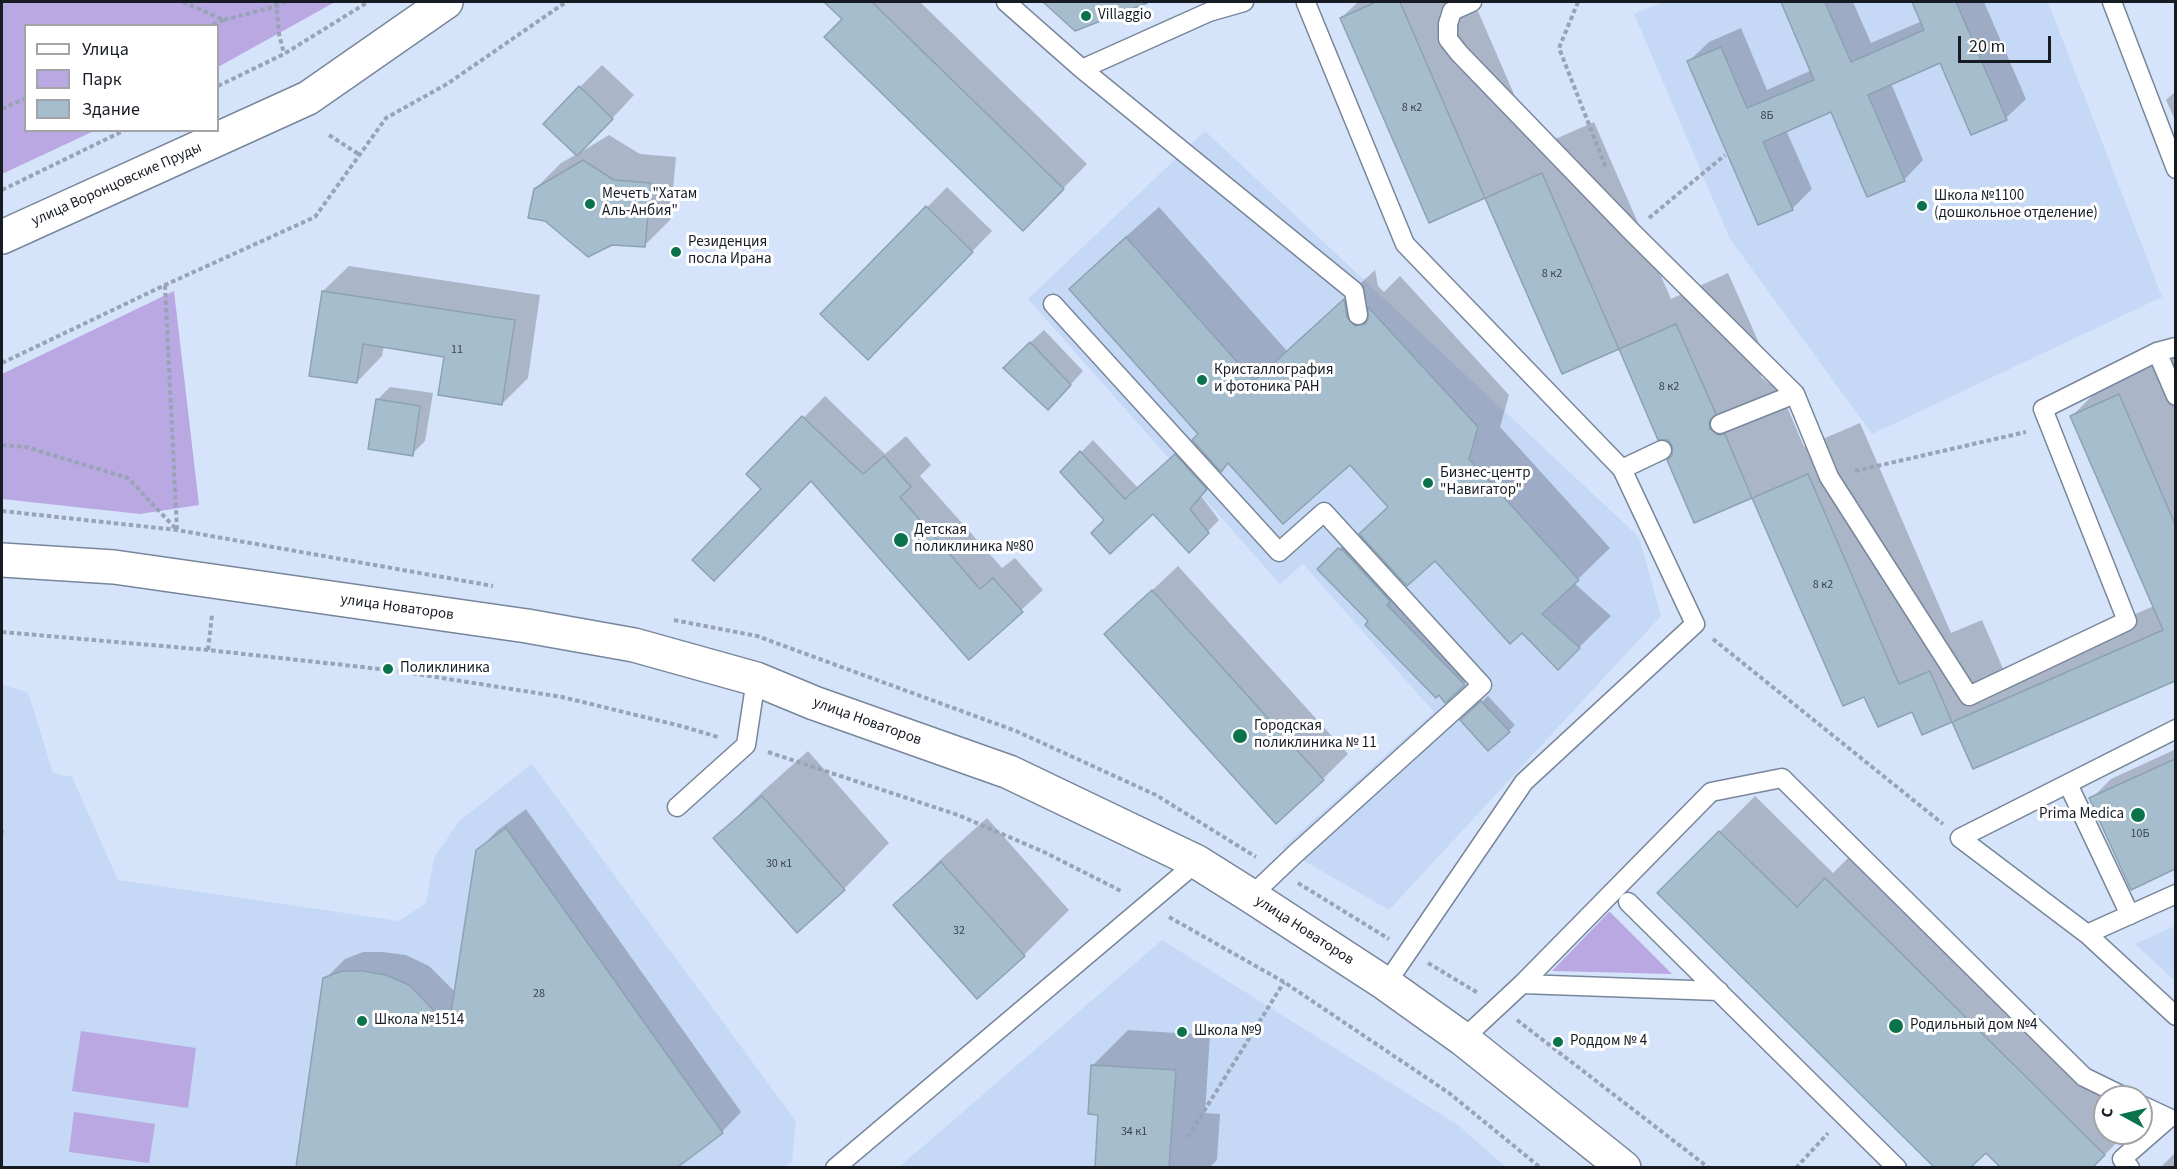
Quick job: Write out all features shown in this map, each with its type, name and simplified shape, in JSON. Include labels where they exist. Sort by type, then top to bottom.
[{"type":"street","name":"улица Воронцовские Пруды","points":[[2,237],[308,98],[446,2]]},
{"type":"street","name":"улица Новаторов","points":[[2,560],[114,567],[527,626],[634,645],[756,679],[814,703],[1009,772],[1197,862],[1251,896],[1386,984],[1463,1038],[1624,1167]]},
{"type":"lane","points":[[1006,2],[1082,69],[1354,291],[1358,315]]},
{"type":"lane","points":[[1082,69],[1209,12],[1244,2]]},
{"type":"lane","points":[[1304,2],[1405,244],[1622,469],[1695,624],[1524,782],[1386,984]]},
{"type":"lane","points":[[1472,2],[1452,11],[1448,24],[1448,39],[1458,53],[1632,232],[1795,394],[1829,477],[1969,696],[2127,621],[2043,409],[2157,352],[2175,347]]},
{"type":"lane","points":[[2112,2],[2175,169]]},
{"type":"lane","points":[[1053,304],[1279,552],[1324,512],[1482,685],[1251,896]]},
{"type":"lane","points":[[2157,352],[2175,396]]},
{"type":"lane","points":[[1720,424],[1795,394]]},
{"type":"lane","points":[[1622,469],[1662,450]]},
{"type":"lane","points":[[677,807],[746,745],[756,679]]},
{"type":"lane","points":[[2175,729],[1960,838],[2087,934],[2175,1016]]},
{"type":"lane","points":[[1463,1038],[1522,984],[1710,792],[1782,778],[2084,1077],[2100,1085]]},
{"type":"lane","points":[[2068,784],[2130,915]]},
{"type":"lane","points":[[835,1167],[1149,905],[1197,862]]},
{"type":"lane","points":[[2087,934],[2175,894]]},
{"type":"lane","points":[[1628,902],[1897,1167]]},
{"type":"lane","points":[[1522,984],[1719,991]]},
{"type":"lane","points":[[2153,1111],[2169,1118],[2153,1132]]},
{"type":"lane","points":[[2130,1167],[2122,1159],[2138,1145]]},
{"type":"path","points":[[183,2],[224,21]]},
{"type":"path","points":[[215,24],[285,2]]},
{"type":"path","points":[[219,86],[284,54],[368,2]]},
{"type":"path","points":[[2,363],[315,217],[387,118],[447,84],[566,2]]},
{"type":"path","points":[[1578,2],[1559,48],[1611,178]]},
{"type":"path","points":[[277,4],[279,34],[284,54]]},
{"type":"path","points":[[2,110],[24,99]]},
{"type":"path","points":[[2,190],[121,132]]},
{"type":"path","points":[[329,135],[360,155]]},
{"type":"path","points":[[1632,232],[1725,155]]},
{"type":"path","points":[[2,444],[26,447],[128,477],[177,530],[165,285]]},
{"type":"path","points":[[1829,477],[2050,426]]},
{"type":"path","points":[[208,650],[212,615]]},
{"type":"path","points":[[1695,624],[1960,838]]},
{"type":"path","points":[[2,632],[208,650],[398,672],[562,697],[681,726],[746,745],[958,815],[1044,852],[1149,905],[1284,982],[1449,1093],[1541,1167]]},
{"type":"path","points":[[1156,795],[1497,1005],[1708,1167]]},
{"type":"path","points":[[1188,1137],[1284,982]]},
{"type":"path","points":[[1796,1167],[1844,1115]]},
{"type":"shaded area","name":"Школа №1100 (дошкольное отделение)","points":[[1663,2],[2048,2],[2162,297],[1872,434],[1730,239],[1634,14]]},
{"type":"shaded area","points":[[1205,131],[1639,537],[1661,616],[1389,910],[1282,848],[1434,712],[1303,564],[1280,584],[1028,299]]},
{"type":"shaded area","name":"Школа №1514","points":[[2,685],[28,692],[53,773],[72,777],[118,880],[399,921],[426,903],[434,858],[459,821],[532,764],[796,1121],[792,1161],[783,1168],[2,1167]]},
{"type":"shaded area","points":[[2175,926],[2175,981],[2135,944]]},
{"type":"shaded area","name":"Школа №9","points":[[1162,940],[1458,1125],[1506,1167],[898,1168]]},
{"type":"green space","points":[[2,2],[335,2],[219,66],[219,24],[24,24],[24,132],[92,132],[2,174]]},
{"type":"green space","points":[[174,291],[199,505],[140,514],[2,499],[2,374]]},
{"type":"green space","points":[[1610,912],[1672,974],[1552,971]]},
{"type":"green space","points":[[81,1031],[196,1048],[188,1108],[72,1091]]},
{"type":"green space","points":[[74,1112],[155,1124],[149,1163],[69,1152]]},
{"type":"building","points":[[824,2],[872,2],[1064,189],[1023,231],[824,37],[842,19]]},
{"type":"building","name":"Villaggio","points":[[1043,2],[1146,2],[1147,3],[1075,31]]},
{"type":"building","points":[[1376,2],[1400,2],[1485,198],[1429,223],[1340,18]]},
{"type":"building","points":[[1781,2],[1825,2],[1851,62],[1924,30],[1912,2],[1956,2],[2007,120],[1971,135],[1940,63],[1868,95],[1905,181],[1867,197],[1831,112],[1763,142],[1793,210],[1758,225],[1687,61],[1721,47],[1747,108],[1814,80]]},
{"type":"building","points":[[579,86],[613,119],[577,156],[543,124]]},
{"type":"building","name":"Мечеть \"Хатам Аль-Анбия\"","points":[[583,160],[614,180],[651,183],[645,247],[612,245],[588,257],[545,221],[528,218],[534,189]]},
{"type":"building","points":[[1542,173],[1619,349],[1562,374],[1485,198]]},
{"type":"building","points":[[926,206],[973,252],[868,360],[820,314]]},
{"type":"building","points":[[1126,237],[1254,381],[1344,299],[1347,317],[1355,326],[1365,324],[1368,319],[1368,307],[1478,427],[1469,459],[1579,580],[1542,614],[1580,648],[1558,670],[1522,633],[1510,644],[1435,561],[1407,586],[1359,534],[1388,507],[1350,465],[1283,524],[1228,463],[1221,472],[1192,440],[1198,434],[1069,289]]},
{"type":"building","points":[[322,291],[515,320],[502,405],[438,395],[444,357],[363,344],[357,383],[309,376]]},
{"type":"building","points":[[1676,324],[1716,414],[1709,422],[1710,429],[1718,435],[1725,434],[1752,498],[1694,523],[1667,460],[1672,456],[1672,446],[1668,440],[1658,440],[1619,349]]},
{"type":"building","points":[[1030,342],[1071,385],[1048,410],[1003,368]]},
{"type":"building","points":[[2119,394],[2175,524],[2175,681],[1973,769],[1952,722],[2163,630],[2070,416]]},
{"type":"building","points":[[376,399],[420,406],[413,456],[368,449]]},
{"type":"building","name":"Детская поликлиника №80","points":[[802,416],[863,474],[884,456],[911,487],[900,497],[980,589],[993,578],[1023,612],[969,660],[811,481],[714,581],[692,560],[761,489],[746,474]]},
{"type":"building","points":[[1080,451],[1125,499],[1175,454],[1207,489],[1190,509],[1209,533],[1189,553],[1153,514],[1110,554],[1091,533],[1104,520],[1060,472]]},
{"type":"building","points":[[1808,474],[1899,684],[1930,671],[1952,722],[1922,735],[1912,712],[1878,727],[1864,697],[1843,706],[1752,498]]},
{"type":"building","points":[[1338,548],[1342,549],[1390,601],[1387,605],[1465,685],[1445,703],[1439,695],[1436,698],[1365,625],[1368,621],[1317,569]]},
{"type":"building","name":"Городская поликлиника № 11","points":[[1152,590],[1324,780],[1276,824],[1104,634]]},
{"type":"building","points":[[1481,701],[1510,732],[1488,751],[1460,720]]},
{"type":"building","points":[[2175,759],[2175,869],[2131,890],[2089,798]]},
{"type":"building","points":[[762,796],[845,890],[797,933],[713,838]]},
{"type":"building","points":[[506,828],[723,1133],[678,1167],[296,1167],[323,978],[342,971],[363,971],[386,975],[409,985],[449,1026],[476,850]]},
{"type":"building","points":[[1719,831],[1797,907],[1825,878],[2105,1155],[2093,1167],[2000,1167],[1986,1153],[1971,1167],[1934,1167],[1657,893]]},
{"type":"building","points":[[941,862],[1025,956],[977,999],[893,905]]},
{"type":"building","points":[[1091,1065],[1176,1070],[1169,1167],[1095,1167],[1098,1115],[1088,1114]]},
{"type":"place","name":"Villaggio","points":[[1086,16]]},
{"type":"place","name":"Мечеть \"Хатам Аль-Анбия\"","points":[[590,204]]},
{"type":"place","name":"Школа №1100 (дошкольное отделение)","points":[[1922,206]]},
{"type":"place","name":"Резиденция посла Ирана","points":[[676,252]]},
{"type":"place","name":"Кристаллография и фотоника РАН","points":[[1202,380]]},
{"type":"place","name":"Бизнеc-центр \"Навигатор\"","points":[[1428,483]]},
{"type":"place","name":"Детская поликлиника №80","points":[[901,540]]},
{"type":"place","name":"Поликлиника","points":[[388,669]]},
{"type":"place","name":"Городская поликлиника № 11","points":[[1240,736]]},
{"type":"place","name":"Prima Medica","points":[[2138,815]]},
{"type":"place","name":"Школа №1514","points":[[362,1021]]},
{"type":"place","name":"Родильный дом №4","points":[[1896,1026]]},
{"type":"place","name":"Школа №9","points":[[1182,1032]]},
{"type":"place","name":"Роддом № 4","points":[[1558,1042]]}]
